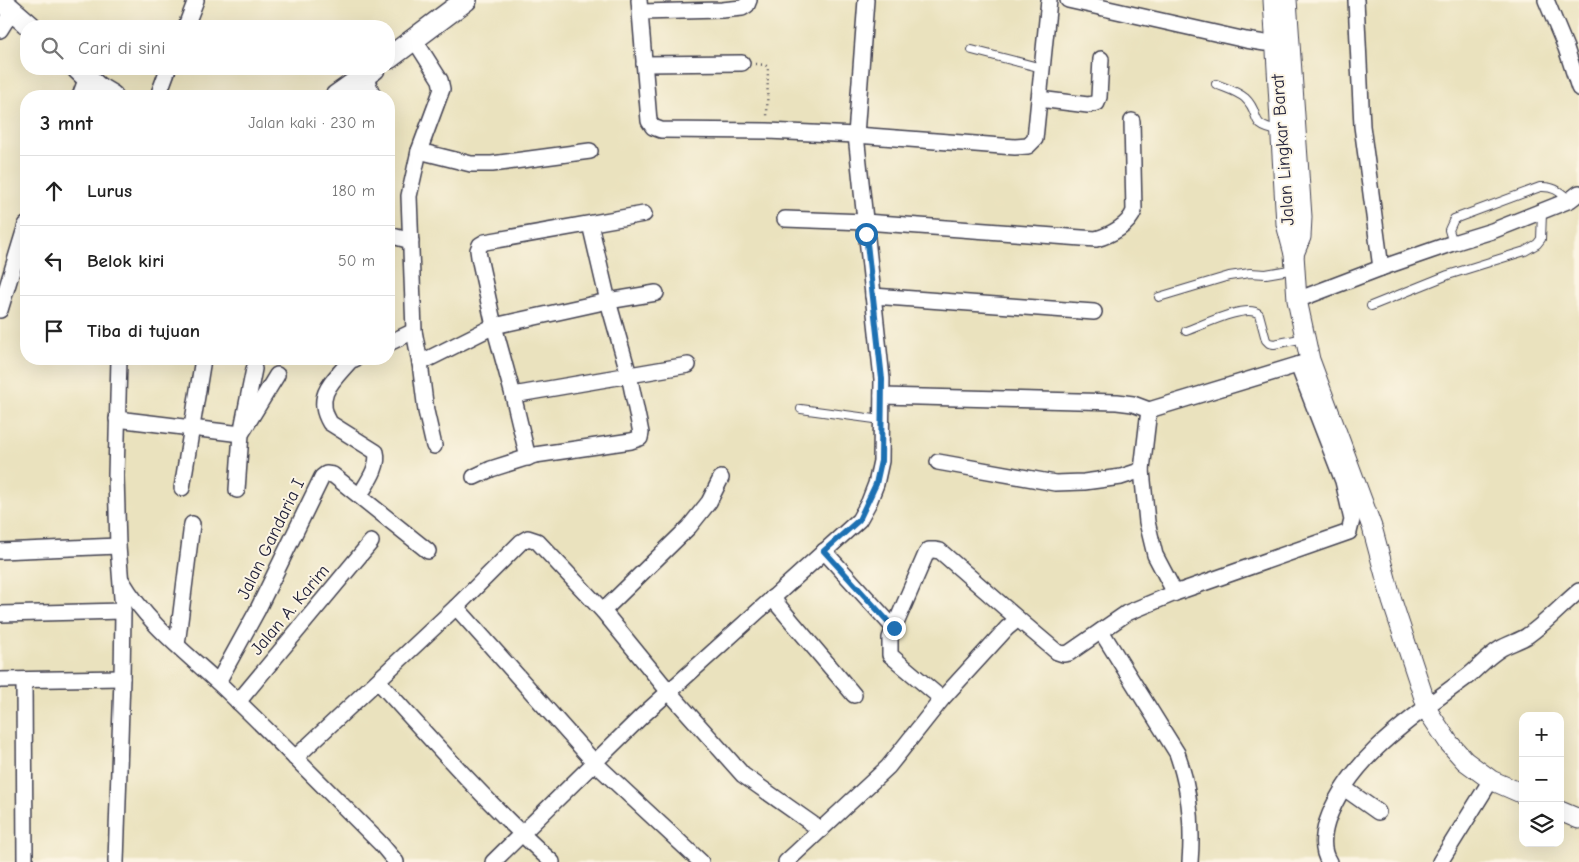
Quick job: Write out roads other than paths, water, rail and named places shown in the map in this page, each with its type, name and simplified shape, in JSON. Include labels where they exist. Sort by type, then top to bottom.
[{"type":"main road","points":[[395,53],[466,0]]},
{"type":"main road","points":[[4,17],[20,23]]},
{"type":"main road","points":[[344,90],[365,75]]},
{"type":"main road","points":[[81,81],[100,90]]},
{"type":"street","points":[[188,20],[196,0]]},
{"type":"street","points":[[749,0],[747,5],[742,8],[722,10],[640,6],[649,121],[653,127],[661,130],[766,131],[856,135],[976,145],[1028,146],[1035,139],[1049,0]]},
{"type":"street","points":[[493,862],[670,692],[859,520],[869,502],[876,484],[881,461],[882,379],[856,135],[866,0]]},
{"type":"street","points":[[1068,0],[1246,40],[1265,43],[1283,42]]},
{"type":"street","name":"Jalan Lingkar Barat","points":[[1273,0],[1283,42],[1302,217],[1301,237],[1295,261]]},
{"type":"street","name":"Jalan Lingkar Barat","points":[[1287,0],[1283,42],[1281,132],[1286,224],[1295,261]]},
{"type":"street","points":[[1356,0],[1362,126],[1381,268]]},
{"type":"street","points":[[1546,0],[1566,48],[1579,88]]},
{"type":"street","points":[[414,39],[440,80],[442,89],[419,151],[409,196],[414,331],[426,411],[434,446]]},
{"type":"street","points":[[1039,98],[1088,105],[1097,103],[1099,98],[1101,59]]},
{"type":"street","points":[[644,64],[742,63]]},
{"type":"street","points":[[160,90],[166,75]]},
{"type":"street","points":[[370,75],[372,90]]},
{"type":"street","points":[[784,219],[865,222],[1096,239],[1106,236],[1125,224],[1134,211],[1132,121]]},
{"type":"street","points":[[419,151],[471,164],[492,164],[590,150]]},
{"type":"street","points":[[1297,300],[1381,268],[1453,243],[1492,232],[1575,197]]},
{"type":"street","points":[[528,458],[494,326],[478,250],[480,245],[485,242],[644,214]]},
{"type":"street","points":[[474,477],[492,469],[528,458],[640,438],[640,428],[628,375],[590,224]]},
{"type":"street","points":[[395,237],[411,241]]},
{"type":"street","points":[[0,310],[20,245]]},
{"type":"street","points":[[942,699],[890,655],[890,638],[929,550],[940,551],[1057,652],[1062,654],[1069,653],[1100,630],[1128,613],[1176,593],[1349,532],[1352,520],[1343,482],[1304,363],[1305,338],[1297,300],[1295,261]]},
{"type":"street","points":[[420,363],[494,326],[608,301],[656,293]]},
{"type":"street","points":[[873,296],[1094,312]]},
{"type":"street","points":[[395,340],[414,331]]},
{"type":"street","points":[[882,396],[1117,402],[1133,404],[1149,410],[1304,363]]},
{"type":"street","points":[[1304,363],[1372,528],[1392,601],[1429,713],[1448,743],[1465,760],[1490,780],[1519,792]]},
{"type":"street","points":[[116,862],[123,611],[118,546],[116,476],[119,365]]},
{"type":"street","points":[[182,488],[202,365]]},
{"type":"street","points":[[348,365],[326,389],[323,402],[330,423],[376,452],[376,464],[360,495]]},
{"type":"street","points":[[512,395],[688,365]]},
{"type":"street","points":[[237,490],[241,434],[254,370]]},
{"type":"street","points":[[241,434],[277,375]]},
{"type":"street","points":[[1149,410],[1142,470],[1147,522],[1155,555],[1176,593]]},
{"type":"street","points":[[117,419],[241,434]]},
{"type":"street","points":[[938,462],[1055,483],[1084,482],[1121,477],[1142,470]]},
{"type":"street","name":"Jalan Gandaria I","points":[[218,682],[257,611],[322,477],[326,474],[333,475],[360,495],[428,550]]},
{"type":"street","points":[[603,611],[689,527],[709,502],[721,478]]},
{"type":"street","points":[[177,645],[192,524]]},
{"type":"street","points":[[295,758],[521,542],[528,538],[537,541],[603,611],[670,692],[743,775],[821,830]]},
{"type":"street","name":"Jalan A. Karim","points":[[238,702],[371,542]]},
{"type":"street","points":[[0,550],[118,546]]},
{"type":"street","points":[[824,551],[894,628]]},
{"type":"street","points":[[121,580],[143,613],[218,682],[396,862]]},
{"type":"street","points":[[1329,862],[1324,855],[1324,830],[1336,799],[1355,772],[1387,739],[1426,705],[1469,675],[1500,649],[1527,636],[1579,591]]},
{"type":"street","points":[[772,598],[854,695]]},
{"type":"street","points":[[456,606],[595,763],[701,862]]},
{"type":"street","points":[[0,614],[123,611]]},
{"type":"street","points":[[786,862],[888,767],[942,699],[1007,628],[1018,619]]},
{"type":"street","points":[[1100,630],[1177,753],[1184,772],[1189,810],[1190,862]]},
{"type":"street","points":[[0,680],[122,678]]},
{"type":"street","points":[[24,680],[25,862]]},
{"type":"street","points":[[378,680],[432,741],[521,834],[552,862]]},
{"type":"street","points":[[1440,862],[1490,780]]},
{"type":"street","points":[[1344,788],[1378,812]]},
{"type":"street","points":[[1564,813],[1579,819]]},
{"type":"lane","points":[[972,50],[1042,68]]},
{"type":"lane","points":[[1216,84],[1237,92],[1245,98],[1252,107],[1261,126],[1281,132]]},
{"type":"lane","points":[[1453,243],[1449,230],[1454,219],[1532,190],[1550,186],[1575,197]]},
{"type":"lane","points":[[1372,306],[1448,275],[1525,252],[1541,239],[1542,212]]},
{"type":"lane","points":[[1159,297],[1230,276],[1250,273],[1266,274],[1295,261]]},
{"type":"lane","points":[[1186,331],[1238,312],[1250,311],[1259,314],[1266,340],[1269,343],[1305,338]]},
{"type":"lane","points":[[801,409],[882,420]]}]
